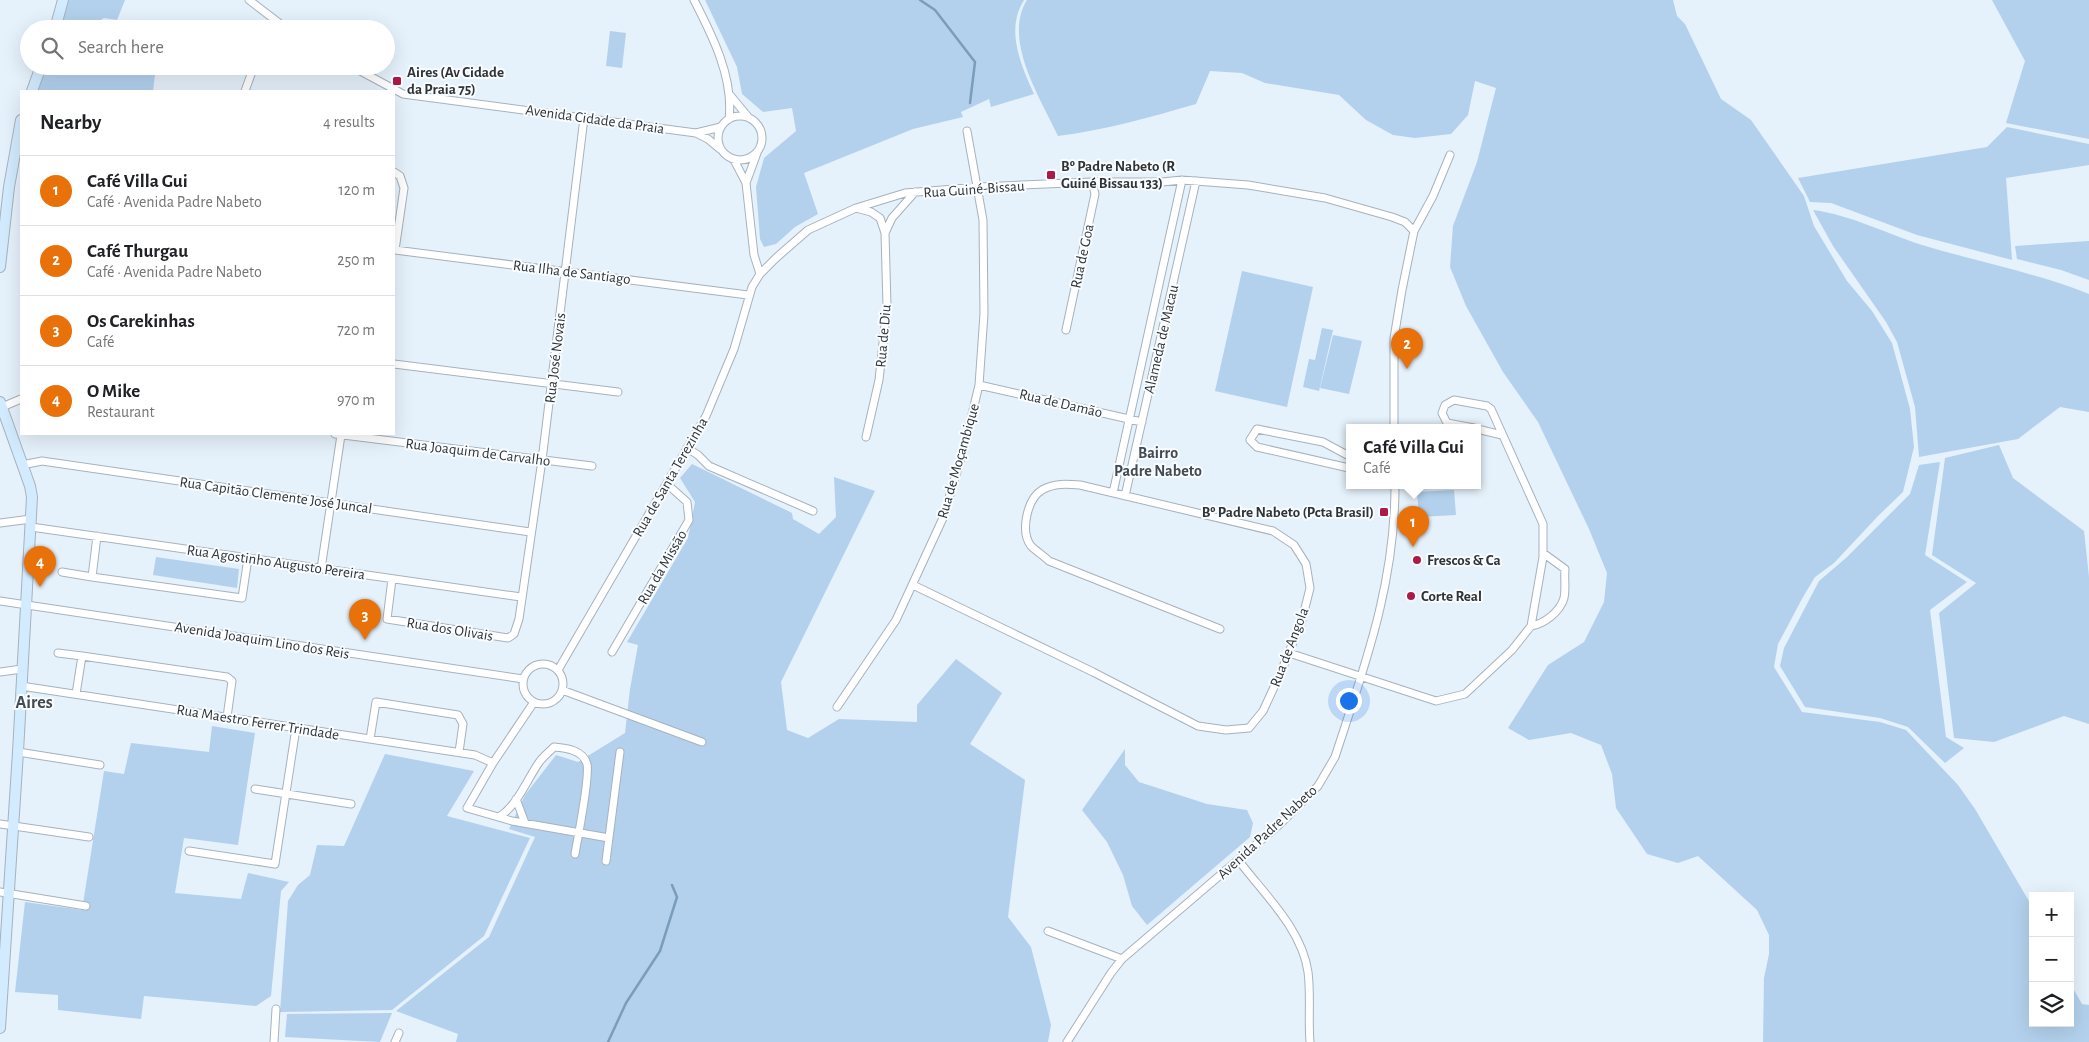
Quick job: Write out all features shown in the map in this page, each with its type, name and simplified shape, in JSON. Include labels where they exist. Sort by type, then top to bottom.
[{"type":"street","points":[[57,20],[63,0]]},
{"type":"street","points":[[249,0],[272,20]]},
{"type":"street","points":[[694,0],[716,48],[730,95],[728,119]]},
{"type":"street","points":[[32,90],[38,75]]},
{"type":"street","points":[[245,90],[251,75]]},
{"type":"street","name":"Avenida Cidade da Praia","points":[[366,75],[392,90]]},
{"type":"street","name":"Avenida Cidade da Praia","points":[[395,91],[403,94],[696,133],[708,139],[720,150]]},
{"type":"street","points":[[730,95],[759,127],[762,136],[761,144],[746,183]]},
{"type":"street","points":[[749,118],[737,116],[728,119],[721,127],[717,141],[720,150],[734,160],[742,161],[751,158],[758,152]]},
{"type":"street","name":"Rua José Novais","points":[[520,597],[542,460],[584,118]]},
{"type":"street","points":[[0,267],[9,187],[20,126]]},
{"type":"street","name":"Avenida Cidade da Praia","points":[[696,133],[721,127]]},
{"type":"street","name":"Rua de Moçambique","points":[[837,707],[896,620],[943,518],[964,448],[979,385],[984,314],[983,220],[979,187],[967,131]]},
{"type":"street","points":[[1394,424],[1394,338],[1414,230],[1433,196],[1450,155]]},
{"type":"street","points":[[734,160],[746,183],[754,255],[760,274]]},
{"type":"street","points":[[395,173],[400,176],[404,188],[395,250]]},
{"type":"street","name":"Rua Guiné-Bissau","points":[[760,274],[808,230],[856,208],[905,193],[979,187],[1182,180],[1248,185],[1325,198],[1392,217],[1405,222],[1414,230]]},
{"type":"street","name":"Alameda de Macau","points":[[1113,493],[1182,180]]},
{"type":"street","name":"Alameda de Macau","points":[[1125,496],[1196,181]]},
{"type":"street","name":"Rua de Goa","points":[[1066,330],[1095,194],[1092,182]]},
{"type":"street","points":[[885,233],[892,218],[916,192]]},
{"type":"street","points":[[856,208],[871,212],[880,218],[885,233]]},
{"type":"street","name":"Rua de Diu","points":[[866,437],[879,380],[887,306],[885,233]]},
{"type":"street","name":"Rua Ilha de Santiago","points":[[395,250],[748,295]]},
{"type":"street","name":"Rua de Santa Terezinha","points":[[558,670],[706,416],[734,349],[748,295],[760,274]]},
{"type":"street","points":[[395,364],[618,392]]},
{"type":"street","name":"Rua de Damão","points":[[979,385],[1142,422]]},
{"type":"street","points":[[0,1028],[4,892],[14,824],[31,523],[30,486],[1,404],[20,398]]},
{"type":"street","points":[[1289,653],[1436,701],[1465,694],[1512,650],[1530,626],[1543,553],[1543,524],[1492,411],[1487,406],[1454,400],[1445,405],[1442,414],[1447,423],[1453,424]]},
{"type":"street","points":[[1481,429],[1502,435]]},
{"type":"street","points":[[1346,454],[1323,442],[1258,430],[1250,440],[1257,447],[1346,467]]},
{"type":"street","points":[[321,569],[331,504],[338,435]]},
{"type":"street","name":"Rua Joaquim de Carvalho","points":[[346,435],[592,466]]},
{"type":"street","points":[[687,448],[698,454],[709,466],[813,511]]},
{"type":"street","name":"Rua Capitão Clemente José Juncal","points":[[22,465],[42,461],[530,532]]},
{"type":"street","name":"Rua da Missão","points":[[612,652],[689,520],[686,502],[667,484]]},
{"type":"street","name":"Rua de Angola","points":[[913,585],[1093,672],[1198,726],[1226,730],[1249,728],[1263,711],[1289,653],[1302,620],[1310,588],[1306,564],[1294,546],[1273,531],[1080,485],[1059,484],[1041,490],[1031,503],[1027,518],[1026,533],[1030,545],[1049,561],[1220,629]]},
{"type":"street","name":"Avenida Padre Nabeto","points":[[1067,1042],[1122,959],[1239,861],[1309,796],[1328,772],[1335,757],[1376,632],[1387,577],[1394,525],[1395,489]]},
{"type":"street","name":"Rua Agostinho Augusto Pereira","points":[[0,523],[31,523],[97,536],[520,597]]},
{"type":"street","points":[[92,576],[97,536]]},
{"type":"street","points":[[1530,626],[1540,624],[1553,615],[1564,598],[1564,569],[1543,553]]},
{"type":"street","points":[[62,572],[242,598],[248,558]]},
{"type":"street","name":"Rua dos Olivais","points":[[392,579],[387,619],[508,638],[514,634],[519,619],[520,597]]},
{"type":"street","name":"Avenida Joaquim Lino dos Reis","points":[[0,601],[523,679]]},
{"type":"street","points":[[58,653],[230,679],[232,685],[227,717]]},
{"type":"street","points":[[76,694],[82,656]]},
{"type":"street","points":[[544,664],[558,670],[562,677],[562,690],[556,699],[550,703],[542,704],[534,702],[528,697],[524,690],[523,679],[530,669],[536,665],[544,664]]},
{"type":"street","points":[[0,672],[22,669]]},
{"type":"street","name":"Rua Maestro Ferrer Trindade","points":[[21,686],[475,754],[493,763]]},
{"type":"street","points":[[562,690],[702,742]]},
{"type":"street","points":[[370,739],[376,702],[458,715],[463,724],[459,752]]},
{"type":"street","points":[[534,702],[493,763],[467,808],[525,823],[609,838]]},
{"type":"street","points":[[189,851],[275,864],[296,728]]},
{"type":"street","points":[[499,817],[506,813],[541,759],[554,747],[567,748],[579,753],[586,763],[586,780],[575,854]]},
{"type":"street","points":[[18,752],[100,765]]},
{"type":"street","points":[[606,861],[620,752]]},
{"type":"street","points":[[255,789],[351,804]]},
{"type":"street","points":[[516,799],[525,823]]},
{"type":"street","points":[[0,824],[14,824],[89,837]]},
{"type":"street","points":[[1239,861],[1288,925],[1302,951],[1308,972],[1310,1042]]},
{"type":"street","points":[[4,892],[86,906]]},
{"type":"street","points":[[1048,930],[1122,959]]},
{"type":"street","points":[[274,1042],[276,1009]]},
{"type":"street","points":[[395,1042],[399,1033]]},
{"type":"shaded area","points":[[68,0],[125,0],[117,20],[104,18],[101,20],[62,20]]},
{"type":"shaded area","points":[[705,0],[1024,0],[1018,11],[1015,35],[1020,59],[1034,94],[991,107],[989,99],[961,112],[963,117],[913,129],[804,173],[818,214],[795,227],[776,244],[764,247],[760,239],[756,187],[764,158],[796,131],[792,108],[763,112],[742,94],[737,67]]},
{"type":"shaded area","points":[[1027,0],[1673,0],[1677,16],[1685,24],[1721,99],[1751,120],[1804,196],[1814,226],[1847,281],[1872,311],[1892,343],[1910,409],[1914,447],[1903,492],[1834,563],[1815,577],[1778,644],[1774,667],[1802,712],[1880,722],[1906,730],[1958,785],[1975,809],[2029,901],[2029,1027],[2074,1027],[2074,990],[2082,1004],[2089,1005],[2089,1042],[1763,1042],[1764,978],[1769,954],[1769,935],[1757,910],[1698,856],[1678,863],[1647,854],[1616,808],[1612,774],[1601,745],[1571,733],[1529,740],[1508,728],[1548,665],[1584,642],[1604,602],[1607,573],[1589,529],[1538,422],[1503,372],[1466,306],[1450,267],[1453,226],[1477,162],[1496,88],[1475,81],[1468,115],[1451,134],[1415,138],[1393,135],[1366,120],[1339,95],[1265,83],[1242,73],[1210,71],[1196,104],[1110,127],[1058,136],[1034,87],[1021,51],[1020,16]]},
{"type":"shaded area","points":[[1992,0],[2089,0],[2089,139],[2006,123],[2025,61]]},
{"type":"shaded area","points":[[610,31],[626,33],[622,68],[606,66]]},
{"type":"shaded area","points":[[44,75],[155,75],[153,90],[38,90]]},
{"type":"shaded area","points":[[2007,127],[2089,144],[2089,165],[2006,178],[2012,260],[1917,235],[1831,203],[1810,202],[1798,178],[1987,147]]},
{"type":"shaded area","points":[[1813,210],[1841,216],[1922,245],[2027,273],[2089,294],[2089,412],[2060,407],[2018,439],[1919,457],[1915,407],[1897,342],[1886,322],[1833,246]]},
{"type":"shaded area","points":[[2089,241],[2089,280],[2061,270],[2017,259],[2015,246]]},
{"type":"shaded area","points":[[1242,271],[1313,287],[1287,407],[1215,391]]},
{"type":"shaded area","points":[[1322,328],[1333,330],[1319,391],[1303,387],[1309,359],[1315,360]]},
{"type":"shaded area","points":[[1333,335],[1362,341],[1349,394],[1320,388]]},
{"type":"shaded area","points":[[1999,445],[2013,478],[2084,531],[2089,577],[2089,724],[2064,716],[1994,742],[1954,738],[1939,613],[1976,583],[1932,555],[1945,458]]},
{"type":"shaded area","points":[[1940,462],[1925,555],[1967,582],[1930,610],[1946,737],[1964,748],[1945,763],[1908,727],[1880,718],[1805,707],[1780,666],[1784,648],[1819,581],[1846,558],[1910,494],[1919,465]]},
{"type":"shaded area","points":[[692,464],[792,513],[793,519],[819,534],[836,517],[834,477],[875,491],[781,682],[787,730],[808,738],[839,719],[917,722],[917,705],[956,659],[1002,693],[970,744],[1025,780],[1008,917],[1031,947],[1051,1025],[1048,1042],[456,1042],[458,1034],[396,1011],[489,937],[535,837],[509,829],[525,795],[556,755],[578,762],[625,733],[638,645],[627,642],[688,538],[695,502],[680,478]]},
{"type":"shaded area","points":[[1454,490],[1456,515],[1419,517],[1417,492]]},
{"type":"shaded area","points":[[156,557],[239,569],[237,588],[153,575]]},
{"type":"shaded area","points":[[212,726],[255,733],[238,845],[184,838],[175,893],[241,899],[248,873],[289,882],[281,891],[271,996],[256,1006],[144,996],[141,1019],[58,1010],[58,995],[15,992],[25,902],[82,910],[104,771],[124,774],[131,743],[209,752]]},
{"type":"shaded area","points":[[1125,749],[1125,765],[1139,782],[1207,804],[1247,810],[1253,823],[1250,837],[1147,925],[1132,906],[1123,875],[1107,842],[1082,810]]},
{"type":"shaded area","points":[[385,754],[474,771],[447,816],[530,838],[484,936],[392,1010],[280,1012],[288,901],[298,885],[310,875],[317,845],[344,846]]},
{"type":"shaded area","points":[[392,1013],[380,1042],[285,1037],[287,1014]]},
{"type":"waterway","points":[[920,0],[935,10],[975,62],[970,103]]},
{"type":"waterway","points":[[608,1042],[626,1003],[660,951],[677,897],[672,885]]},
{"type":"place","name":"Aires (Av Cidade da Praia 75)","points":[[397,81]]},
{"type":"place","name":"Bº Padre Nabeto (R Guiné Bissau 133)","points":[[1051,175]]},
{"type":"place","name":"Café Thurgau","points":[[1407,369]]},
{"type":"place","name":"Bº Padre Nabeto (Pcta Brasil)","points":[[1384,512]]},
{"type":"place","name":"Café Villa Gui","points":[[1413,547]]},
{"type":"place","name":"Frescos & Ca","points":[[1417,560]]},
{"type":"place","name":"O Mike","points":[[40,587]]},
{"type":"place","name":"Corte Real","points":[[1411,596]]},
{"type":"place","name":"Os Carekinhas","points":[[365,640]]},
{"type":"district","name":"Bairro Padre Nabeto","points":[[1158,461]]},
{"type":"district","name":"Aires","points":[[34,702]]}]
